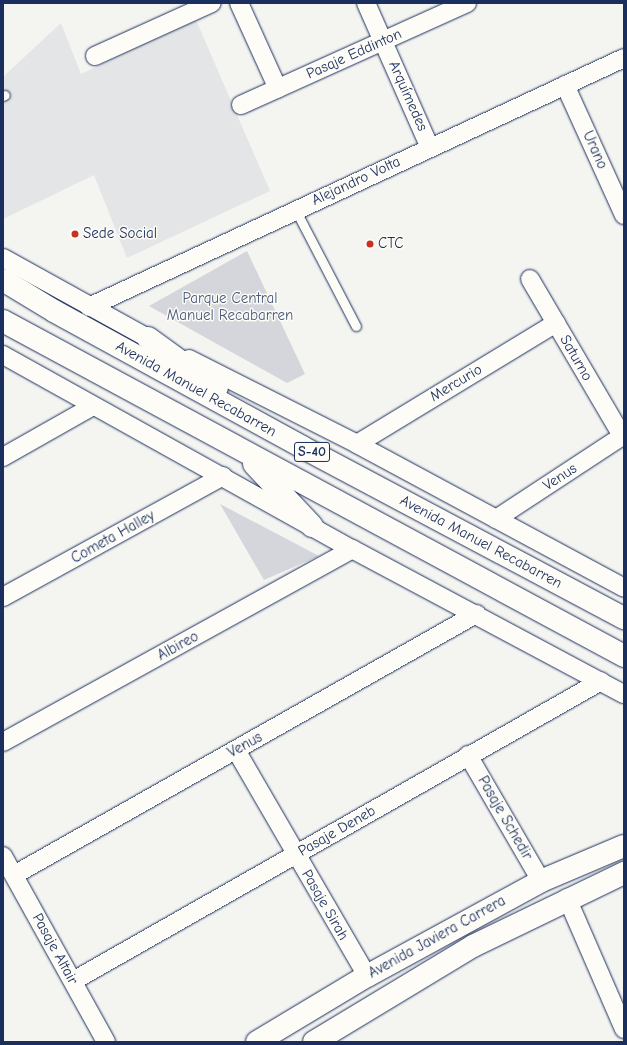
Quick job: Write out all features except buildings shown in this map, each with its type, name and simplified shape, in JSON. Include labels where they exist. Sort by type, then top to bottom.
[{"type":"main road","name":"Avenida Manuel Recabarren","points":[[3,280],[54,312],[302,447],[518,560],[624,618]]},
{"type":"main road","name":"S-40","points":[[3,321],[624,656]]},
{"type":"main road","points":[[148,338],[302,447]]},
{"type":"main road","points":[[241,450],[312,526]]},
{"type":"main road","points":[[518,560],[621,587]]},
{"type":"main road","name":"Avenida Javiera Carrera","points":[[257,1042],[367,976],[541,881],[624,846]]},
{"type":"main road","name":"Avenida Javiera Carrera","points":[[314,1042],[473,946],[566,898],[624,872]]},
{"type":"main road","points":[[367,976],[379,985],[399,990]]},
{"type":"street","points":[[95,56],[212,3]]},
{"type":"street","points":[[239,3],[278,88]]},
{"type":"street","name":"Arquímedes","points":[[366,3],[429,146]]},
{"type":"street","name":"Pasaje Eddinton","points":[[241,105],[467,3]]},
{"type":"street","name":"Alejandro Volta","points":[[89,307],[429,146],[624,58]]},
{"type":"street","name":"Urano","points":[[566,85],[624,215]]},
{"type":"street","name":"Avenida Manuel Recabarren","points":[[3,258],[89,307],[357,444],[621,587]]},
{"type":"street","name":"Saturno","points":[[530,279],[623,436]]},
{"type":"street","name":"Mercurio","points":[[357,444],[556,323]]},
{"type":"street","points":[[3,355],[352,549],[624,694]]},
{"type":"street","points":[[3,457],[93,406]]},
{"type":"street","name":"Venus","points":[[496,519],[623,436]]},
{"type":"street","name":"Cometa Halley","points":[[3,598],[223,476]]},
{"type":"street","name":"Albireo","points":[[3,742],[352,549]]},
{"type":"street","name":"Venus","points":[[14,875],[476,614]]},
{"type":"street","name":"Pasaje Deneb","points":[[73,981],[468,755],[601,681]]},
{"type":"street","name":"Pasaje Sirah","points":[[236,750],[367,976]]},
{"type":"street","name":"Pasaje Schedir","points":[[468,755],[541,881]]},
{"type":"street","name":"Pasaje Altair","points":[[3,856],[106,1042]]},
{"type":"street","points":[[566,898],[624,1028]]},
{"type":"lane","points":[[296,209],[356,326]]},
{"type":"shaded area","points":[[196,20],[270,191],[127,258],[94,175],[3,219],[3,77],[61,23],[81,74]]},
{"type":"green space","name":"Parque Central Manuel Recabarren","points":[[247,251],[305,374],[287,383],[149,306]]},
{"type":"green space","points":[[220,504],[319,556],[264,580]]},
{"type":"place","name":"Sede Social","points":[[75,234]]},
{"type":"place","name":"CTC","points":[[370,244]]}]
